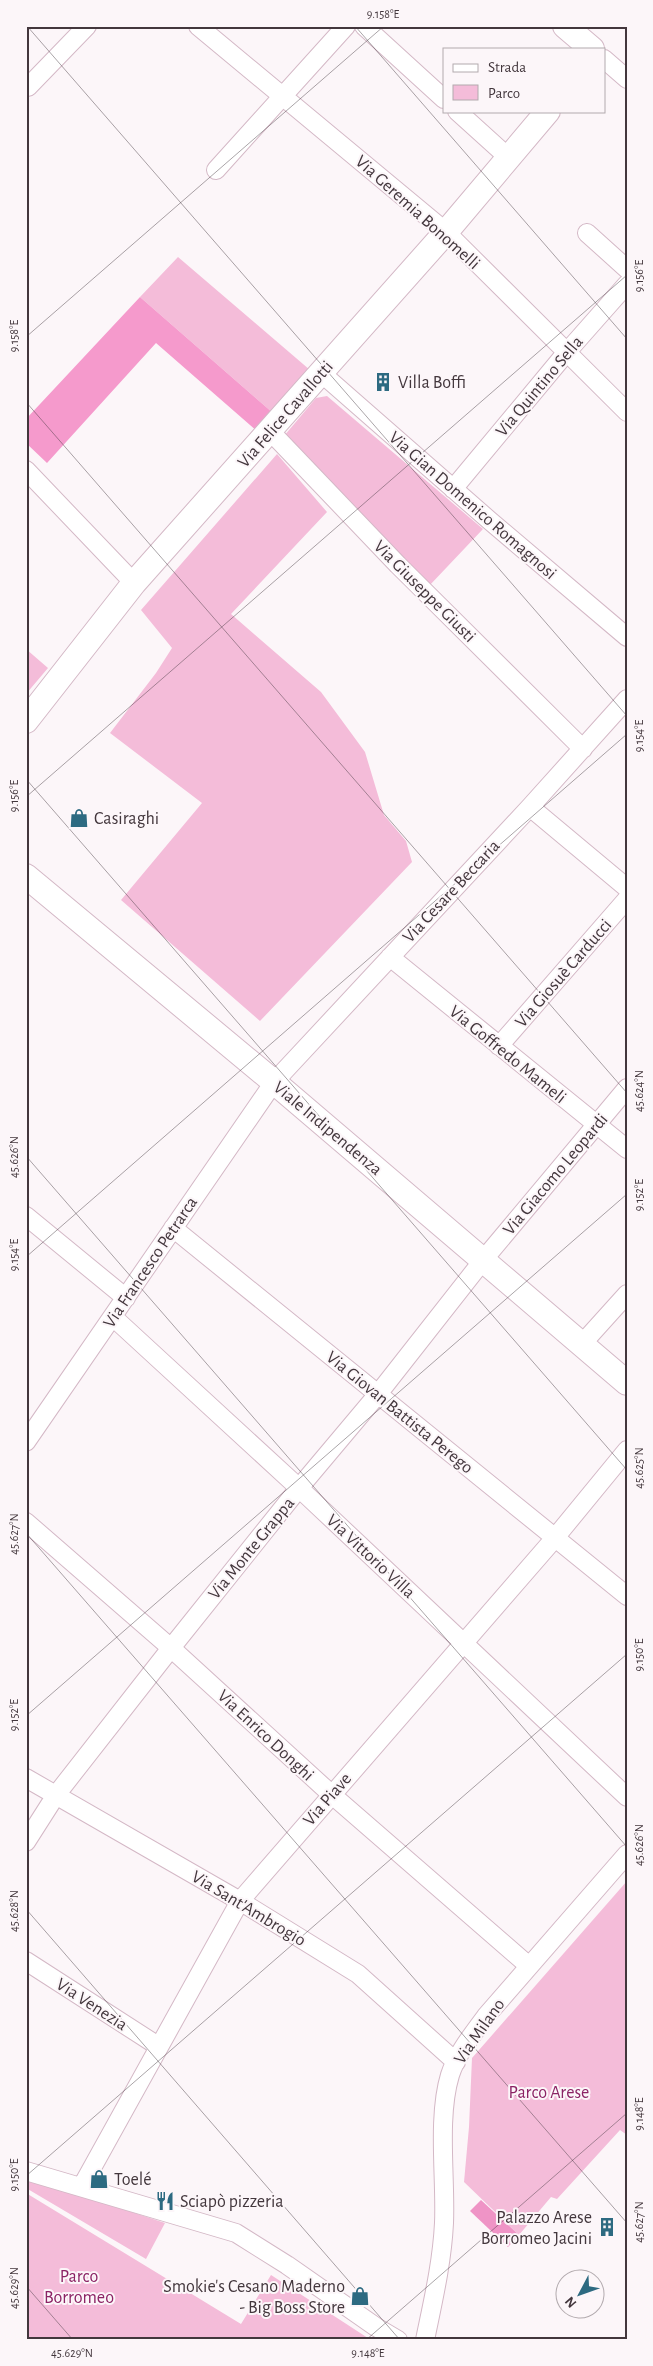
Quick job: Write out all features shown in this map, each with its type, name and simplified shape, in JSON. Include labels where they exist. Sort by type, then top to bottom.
[{"type":"street","points":[[28,87],[87,26]]},
{"type":"street","name":"Via Geremia Bonomelli","points":[[198,26],[446,232],[627,412]]},
{"type":"street","points":[[216,170],[346,26]]},
{"type":"street","points":[[364,26],[443,98]]},
{"type":"street","points":[[565,26],[591,48]]},
{"type":"street","points":[[606,61],[627,79]]},
{"type":"street","points":[[459,112],[509,158]]},
{"type":"street","name":"Via Felice Cavallotti","points":[[26,721],[134,582],[446,232],[547,112]]},
{"type":"street","points":[[587,233],[627,269]]},
{"type":"street","name":"Via Quintino Sella","points":[[453,489],[566,353],[627,284]]},
{"type":"street","name":"Via Gian Domenico Romagnosi","points":[[320,372],[453,489],[627,637]]},
{"type":"street","name":"Via Giuseppe Giusti","points":[[270,431],[398,565],[583,749]]},
{"type":"street","points":[[26,470],[134,582]]},
{"type":"street","name":"Via Cesare Beccaria","points":[[274,1082],[530,807],[627,699]]},
{"type":"street","points":[[530,807],[627,888]]},
{"type":"street","name":"Viale Indipendenza","points":[[26,876],[274,1082],[627,1383]]},
{"type":"street","name":"Via Giosuè Carducci","points":[[498,1046],[627,899]]},
{"type":"street","name":"Via Goffredo Mameli","points":[[390,957],[627,1149]]},
{"type":"street","name":"Via Francesco Petrarca","points":[[26,1442],[274,1082]]},
{"type":"street","name":"Via Giacomo Leopardi","points":[[484,1260],[595,1124],[627,1088]]},
{"type":"street","points":[[26,1216],[126,1298]]},
{"type":"street","name":"Via Giovan Battista Perego","points":[[173,1228],[627,1596]]},
{"type":"street","name":"Via Monte Grappa","points":[[26,1842],[56,1795],[299,1488],[378,1394],[484,1260]]},
{"type":"street","points":[[581,1345],[627,1294]]},
{"type":"street","name":"Via Vittorio Villa","points":[[113,1317],[299,1488],[627,1797]]},
{"type":"street","name":"Via Piave","points":[[82,2186],[240,1901],[462,1642],[554,1538],[627,1450]]},
{"type":"street","name":"Via Enrico Donghi","points":[[26,1522],[172,1648],[331,1794],[529,1966]]},
{"type":"street","name":"Via Sant'Ambrogio","points":[[26,1778],[240,1901],[358,1974],[456,2062]]},
{"type":"street","name":"Via Milano","points":[[425,2340],[439,2273],[443,2235],[447,2089],[456,2062],[486,2016],[627,1854]]},
{"type":"street","name":"Via Venezia","points":[[26,1961],[158,2046]]},
{"type":"street","points":[[26,2171],[236,2233],[287,2265],[382,2333],[398,2340]]},
{"type":"green space","points":[[178,257],[310,370],[273,413],[140,297]]},
{"type":"green space","points":[[327,396],[483,529],[429,586],[284,436],[316,398]]},
{"type":"green space","points":[[277,454],[327,512],[231,614],[321,692],[365,752],[384,815],[406,841],[412,862],[260,1021],[121,900],[202,803],[110,733],[156,673],[172,648],[141,610]]},
{"type":"green space","points":[[26,649],[48,668],[26,694]]},
{"type":"green space","name":"Parco Arese","points":[[627,1881],[627,2135],[620,2130],[557,2199],[551,2197],[519,2235],[464,2182],[472,2058]]},
{"type":"green space","points":[[26,2177],[165,2223],[146,2259],[26,2188]]},
{"type":"green space","name":"Parco Borromeo","points":[[26,2193],[241,2324],[271,2275],[371,2340],[26,2340]]},
{"type":"shaded area","points":[[140,297],[273,413],[258,432],[156,343],[47,463],[26,443],[26,419]]},
{"type":"shaded area","points":[[481,2200],[519,2235],[508,2247],[470,2211]]},
{"type":"place","name":"Villa Boffi","points":[[383,382]]},
{"type":"place","name":"Casiraghi","points":[[79,818]]},
{"type":"place","name":"Toelé","points":[[99,2179]]},
{"type":"place","name":"Sciapò pizzeria","points":[[165,2201]]},
{"type":"place","name":"Palazzo Arese Borromeo Jacini","points":[[607,2227]]},
{"type":"place","name":"Smokie's Cesano Maderno - Big Boss Store","points":[[360,2296]]}]
